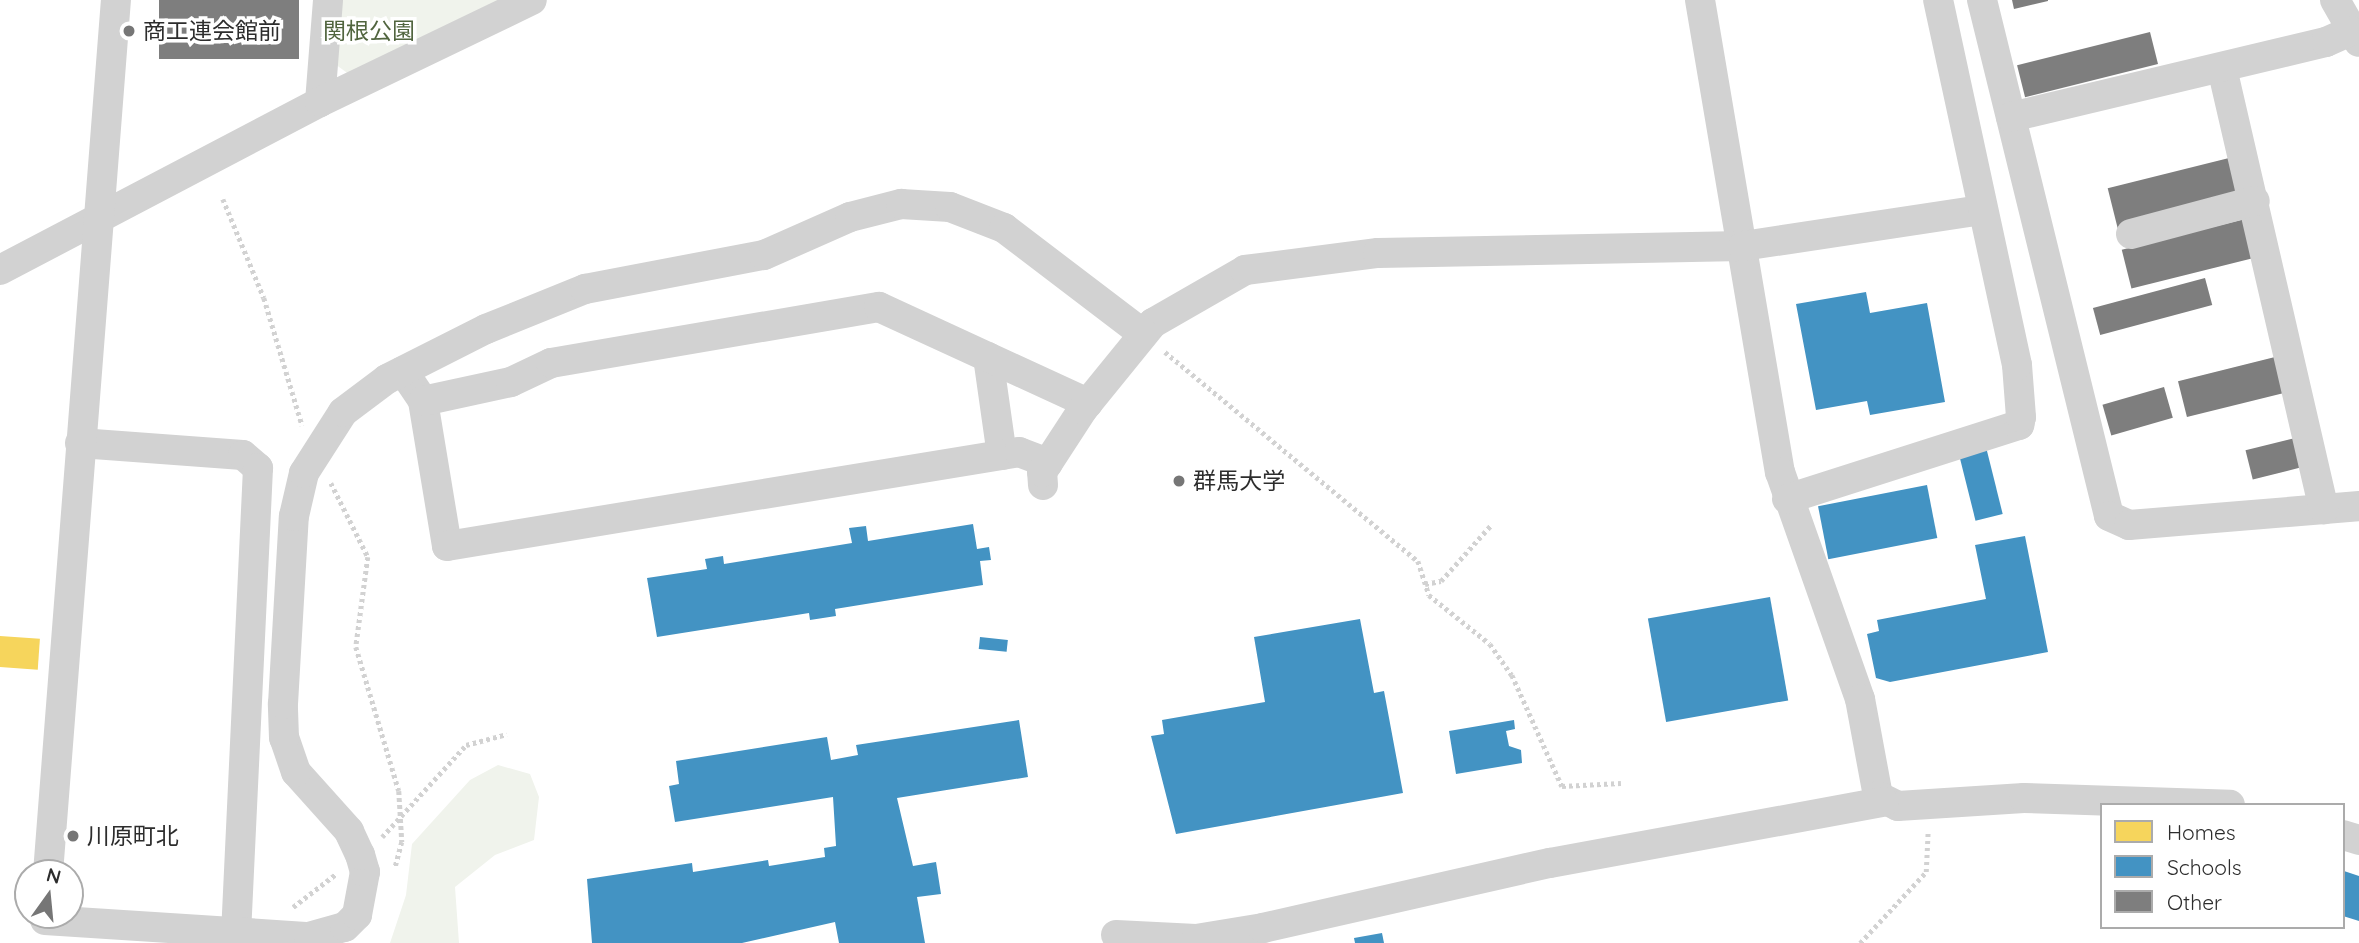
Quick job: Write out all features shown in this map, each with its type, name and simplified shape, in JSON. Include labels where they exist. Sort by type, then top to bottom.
[{"type":"street","points":[[49,859],[116,0]]},
{"type":"street","points":[[320,102],[328,0]]},
{"type":"street","points":[[0,270],[320,102],[532,0]]},
{"type":"street","points":[[1700,0],[1787,499],[1860,699],[1883,802]]},
{"type":"street","points":[[1787,499],[2019,425],[2017,365],[1938,0]]},
{"type":"street","points":[[1982,0],[2109,516],[2129,526],[2359,506]]},
{"type":"street","points":[[2011,117],[2355,36],[2335,0]]},
{"type":"street","points":[[2222,68],[2255,201],[2324,509]]},
{"type":"street","points":[[2131,234],[2255,201]]},
{"type":"street","points":[[84,928],[239,935],[326,934],[356,915],[363,898],[365,872],[357,847],[296,772],[284,738],[294,516],[314,451],[343,412],[404,371],[585,289],[764,255],[850,217],[901,204],[950,207],[1004,228],[1143,334]]},
{"type":"street","points":[[404,371],[423,401],[447,546],[1019,452],[1045,474],[1088,403],[1143,334],[1224,280],[1287,263],[1378,253],[1743,246],[1982,210]]},
{"type":"street","points":[[423,401],[511,382],[551,363],[849,311],[889,310],[1088,403]]},
{"type":"street","points":[[988,357],[1002,455]]},
{"type":"street","points":[[80,443],[243,455],[258,468],[239,935]]},
{"type":"street","points":[[1116,935],[1196,939],[1263,928],[1550,863],[1883,802],[1925,804],[2051,798],[2179,803]]},
{"type":"path","points":[[223,199],[277,336],[292,407],[368,557],[356,647],[399,791],[402,842],[392,877]]},
{"type":"path","points":[[1143,334],[1326,488],[1399,541],[1418,561],[1425,584],[1451,618],[1490,644],[1512,676],[1562,786],[1621,783]]},
{"type":"path","points":[[1425,584],[1441,581],[1491,525]]},
{"type":"path","points":[[372,846],[466,745],[507,734]]},
{"type":"path","points":[[1860,943],[1926,872],[1925,804]]},
{"type":"path","points":[[239,935],[348,865]]},
{"type":"green space","name":"関根公園","points":[[340,0],[505,0],[350,75],[335,64]]},
{"type":"green space","points":[[498,765],[530,774],[539,797],[534,840],[495,855],[455,887],[459,943],[390,943],[406,895],[412,844],[470,780]]},
{"type":"building: Homes","points":[[0,636],[40,639],[38,670],[0,667]]},
{"type":"building: Schools","points":[[1866,292],[1870,313],[1927,303],[1945,402],[1870,415],[1867,401],[1816,410],[1796,304]]},
{"type":"building: Schools","points":[[1986,447],[2003,514],[1976,521],[1959,454]]},
{"type":"building: Schools","points":[[1927,485],[1937,538],[1828,559],[1818,506]]},
{"type":"building: Schools","points":[[973,524],[977,549],[989,547],[991,560],[980,561],[983,585],[835,609],[836,616],[810,620],[809,613],[657,637],[647,578],[707,569],[705,559],[723,556],[724,564],[852,543],[849,528],[866,526],[868,541]]},
{"type":"building: Schools","points":[[2025,536],[2048,652],[1890,682],[1876,678],[1867,634],[1879,631],[1877,620],[1986,599],[1975,545]]},
{"type":"building: Schools","points":[[1770,597],[1788,700],[1666,722],[1648,619]]},
{"type":"building: Schools","points":[[1360,619],[1374,693],[1384,691],[1403,793],[1176,834],[1151,736],[1164,734],[1162,720],[1265,702],[1254,637]]},
{"type":"building: Schools","points":[[980,637],[1008,640],[1007,652],[979,649]]},
{"type":"building: Schools","points":[[1019,720],[1028,777],[897,798],[913,866],[936,862],[941,894],[917,897],[925,943],[839,943],[835,922],[742,943],[592,943],[587,879],[692,863],[693,872],[768,860],[769,866],[825,857],[824,848],[836,846],[833,797],[675,822],[669,786],[679,784],[676,761],[827,737],[831,760],[858,755],[856,745]]},
{"type":"building: Schools","points":[[1514,720],[1515,729],[1506,731],[1509,746],[1521,750],[1522,763],[1456,774],[1449,731]]},
{"type":"building: Schools","points":[[2345,871],[2359,876],[2359,921],[2345,917]]},
{"type":"building: Schools","points":[[1382,933],[1384,943],[1355,943],[1354,938]]},
{"type":"building: Other","points":[[159,0],[299,0],[299,59],[159,59]]},
{"type":"building: Other","points":[[2012,0],[2048,0],[2048,1],[2014,9]]},
{"type":"building: Other","points":[[2150,32],[2158,64],[2025,97],[2017,65]]},
{"type":"building: Other","points":[[2229,158],[2239,198],[2118,228],[2108,188]]},
{"type":"building: Other","points":[[2245,219],[2255,258],[2131,289],[2122,250]]},
{"type":"building: Other","points":[[2205,278],[2212,305],[2100,335],[2093,308]]},
{"type":"building: Other","points":[[2275,357],[2284,393],[2187,417],[2178,381]]},
{"type":"building: Other","points":[[2164,387],[2173,418],[2111,435],[2102,405]]},
{"type":"building: Other","points":[[2295,438],[2302,467],[2253,479],[2246,450]]},
{"type":"place","name":"商工連会館前","points":[[129,31]]},
{"type":"place","name":"群馬大学","points":[[1179,481]]},
{"type":"place","name":"川原町北","points":[[73,836]]}]
